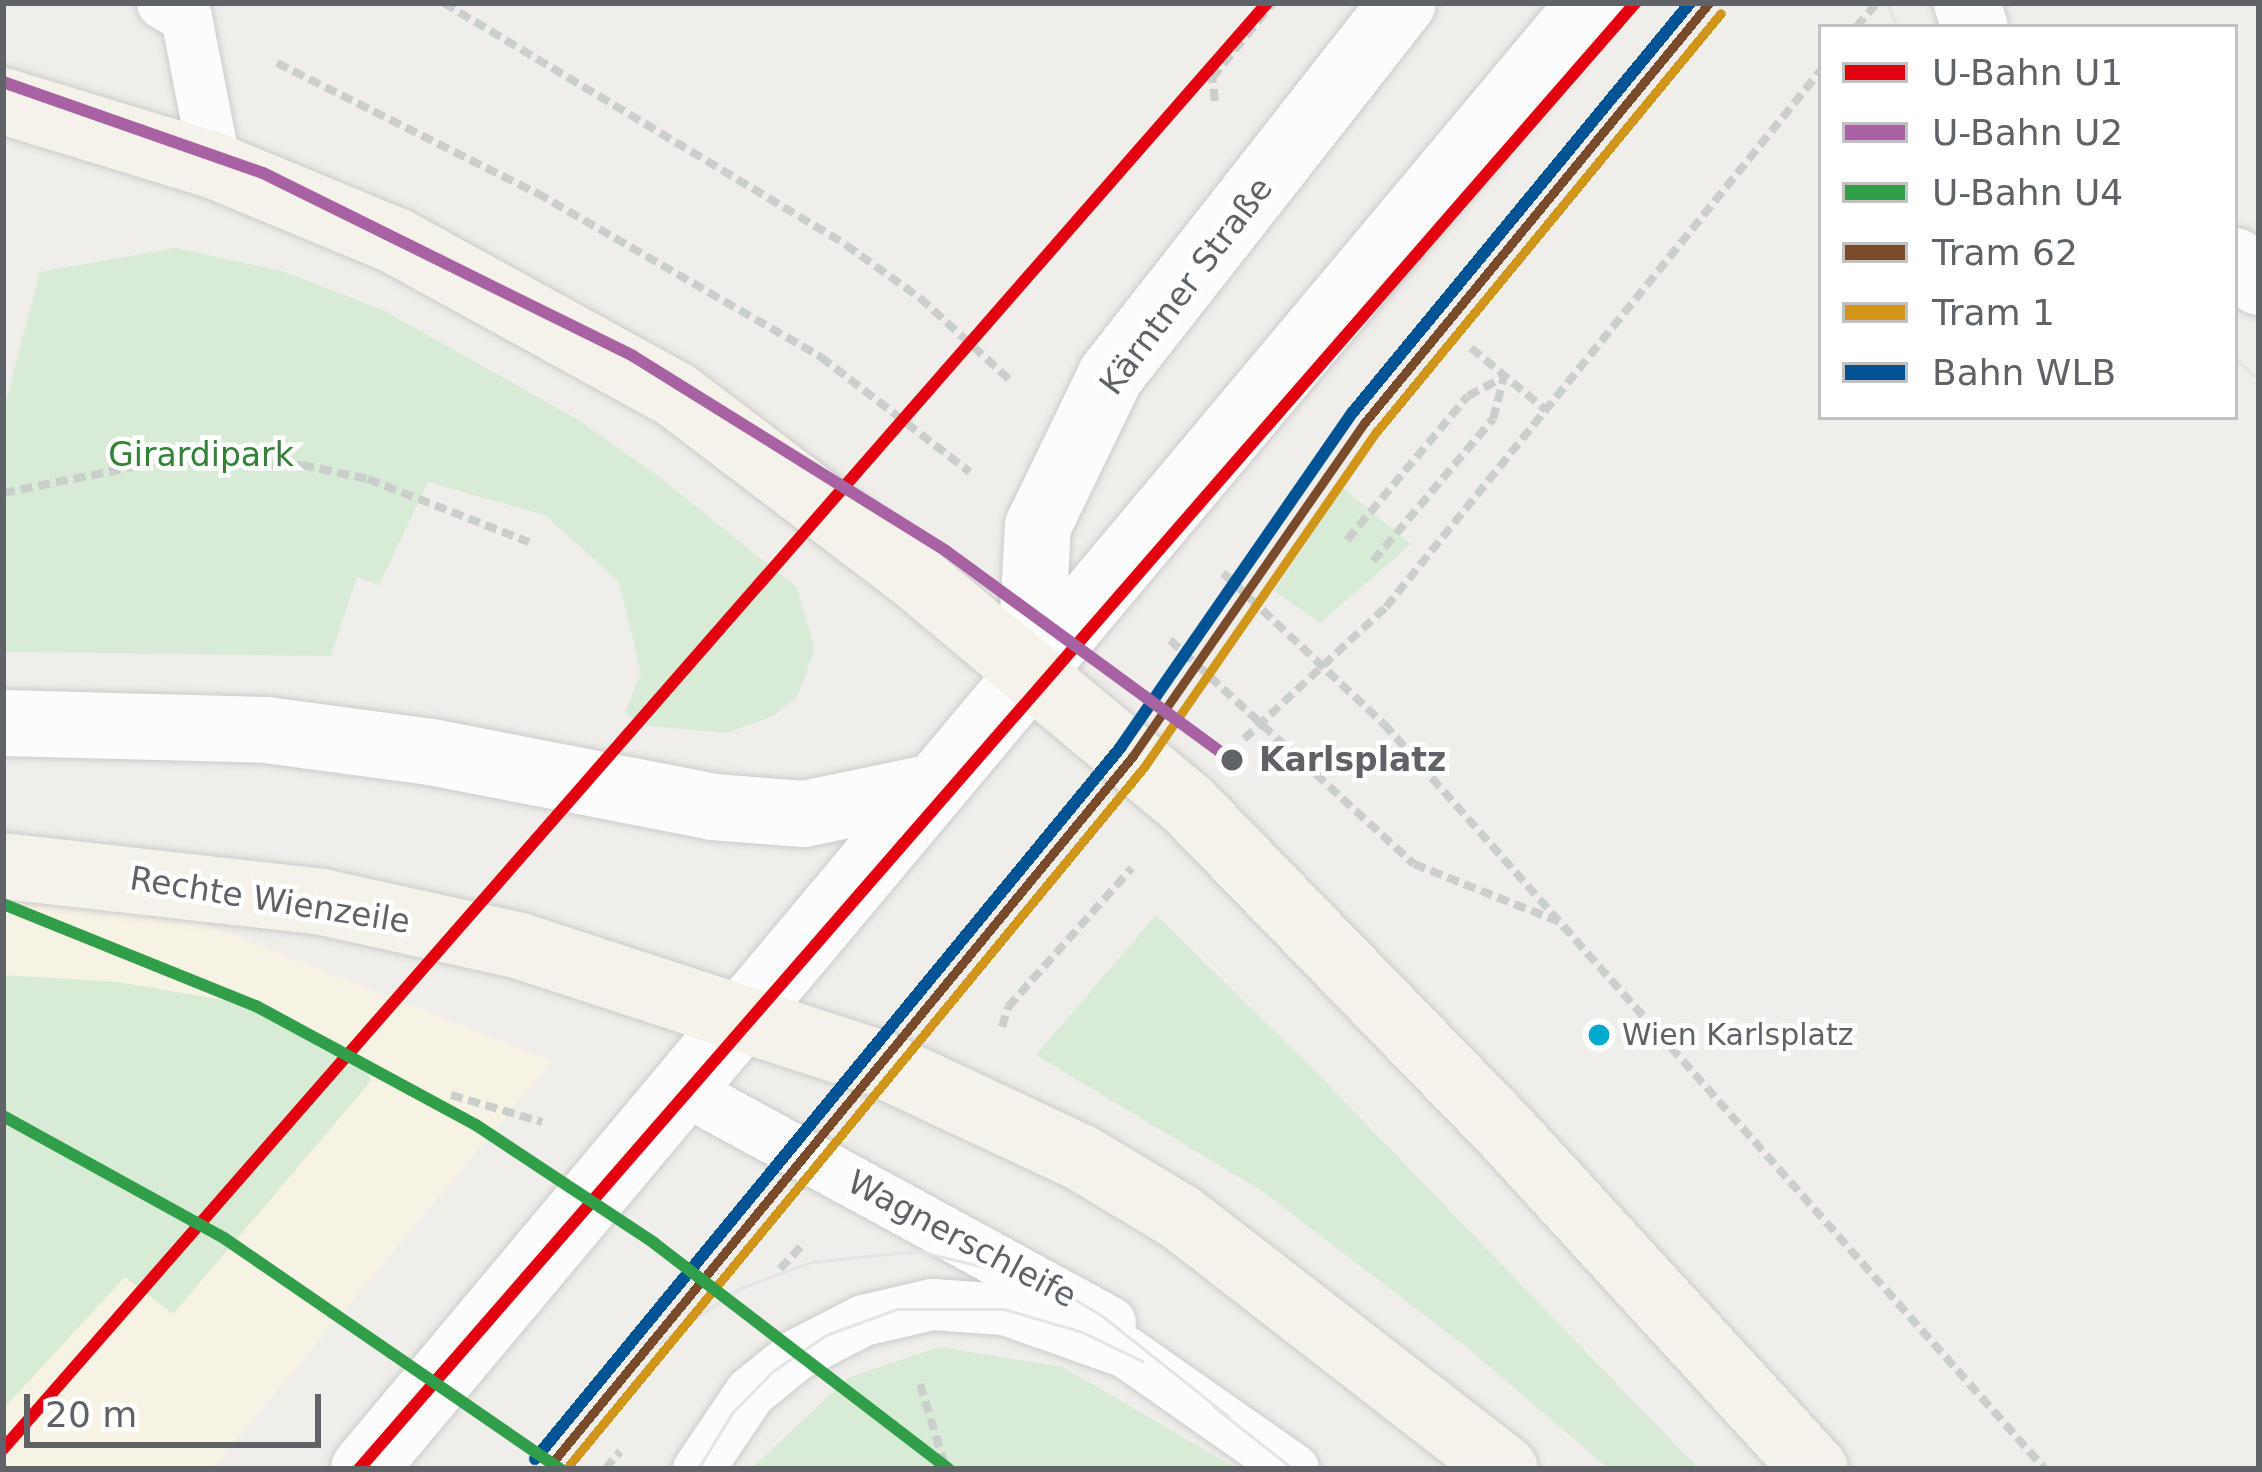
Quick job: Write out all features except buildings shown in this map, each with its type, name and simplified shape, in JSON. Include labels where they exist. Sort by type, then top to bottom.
[{"type":"main road","name":"Kärntner Straße","points":[[1030,671],[1039,526],[1111,375],[1403,3]]},
{"type":"main road","points":[[364,1469],[1591,3]]},
{"type":"main road","points":[[3,101],[215,166],[396,241],[676,395],[1030,671],[1253,867],[1815,1469]]},
{"type":"main road","points":[[3,723],[266,730],[431,752],[713,807],[804,814],[933,788]]},
{"type":"main road","name":"Rechte Wienzeile","points":[[3,866],[322,902],[520,946],[742,1013]]},
{"type":"main road","points":[[742,1013],[879,1063],[1080,1157],[1275,1284],[1505,1469]]},
{"type":"lane","points":[[162,3],[185,17],[215,166]]},
{"type":"lane","name":"Wagnerschleife","points":[[679,1088],[1068,1294],[1293,1469]]},
{"type":"lane","name":"Wagnerschleife","points":[[698,1469],[750,1392],[797,1354],[863,1320],[932,1304],[1004,1310],[1082,1332],[1228,1416]]},
{"type":"path","points":[[1216,112],[1212,78],[1273,3]]},
{"type":"path","points":[[1259,723],[1386,608],[1818,74]]},
{"type":"path","points":[[1471,348],[1546,410]]},
{"type":"path","points":[[1373,561],[1493,419],[1504,377]]},
{"type":"path","points":[[1347,540],[1468,396],[1504,377]]},
{"type":"path","points":[[3,493],[153,464],[229,460],[368,479],[529,542]]},
{"type":"path","points":[[1562,922],[2044,1469]]},
{"type":"shaded area","points":[[3,897],[197,921],[552,1061],[212,1469],[3,1469]]},
{"type":"green space","name":"Girardipark","points":[[175,248],[282,271],[383,310],[575,418],[657,475],[797,588],[815,649],[797,697],[773,716],[727,733],[642,725],[625,713],[641,673],[619,582],[545,515],[428,482],[379,585],[357,577],[331,656],[3,652],[3,412],[40,272]]},
{"type":"green space","points":[[1343,488],[1411,544],[1320,623],[1274,591]]},
{"type":"green space","points":[[1156,915],[1314,1070],[1699,1469],[1609,1469],[1470,1350],[1262,1191],[1036,1055]]},
{"type":"green space","points":[[3,975],[118,982],[241,1003],[338,1042],[362,1059],[371,1081],[173,1314],[125,1277],[3,1409]]},
{"type":"green space","points":[[939,1347],[1063,1367],[1237,1469],[751,1469],[848,1378]]},
{"type":"tram line","name":"62","points":[[547,1469],[1132,757],[1365,422],[1709,3]]},
{"type":"tram line","points":[[1887,3],[1896,24]]},
{"type":"tram line","name":"1","points":[[566,1469],[1144,767],[1377,431],[1721,13]]},
{"type":"tram line","points":[[2238,362],[2259,379]]},
{"type":"tram line","points":[[598,1406],[653,1347],[738,1289],[811,1262],[918,1251],[1046,1282],[1101,1315],[1228,1416]]},
{"type":"tram line","points":[[698,1469],[732,1413],[773,1371],[826,1335],[897,1309],[1004,1309],[1082,1332],[1142,1361]]},
{"type":"tram line","points":[[1213,1406],[1293,1469]]},
{"type":"metro line","name":"U1","points":[[3,1449],[1267,3]]},
{"type":"metro line","name":"U1","points":[[359,1469],[1635,3]]},
{"type":"metro line","name":"U2","points":[[3,82],[263,173],[633,356],[946,551],[1233,761]]},
{"type":"metro line","name":"U4","points":[[3,904],[256,1006],[476,1125],[654,1243],[948,1469]]},
{"type":"metro line","name":"U4","points":[[3,1116],[224,1238],[560,1469]]},
{"type":"rail line","name":"WLB","points":[[535,1459],[1120,748],[1353,412],[1690,3]]},
{"type":"place","name":"Karlsplatz","points":[[1232,760]]},
{"type":"place","name":"Wien Karlsplatz","points":[[1599,1035]]}]
